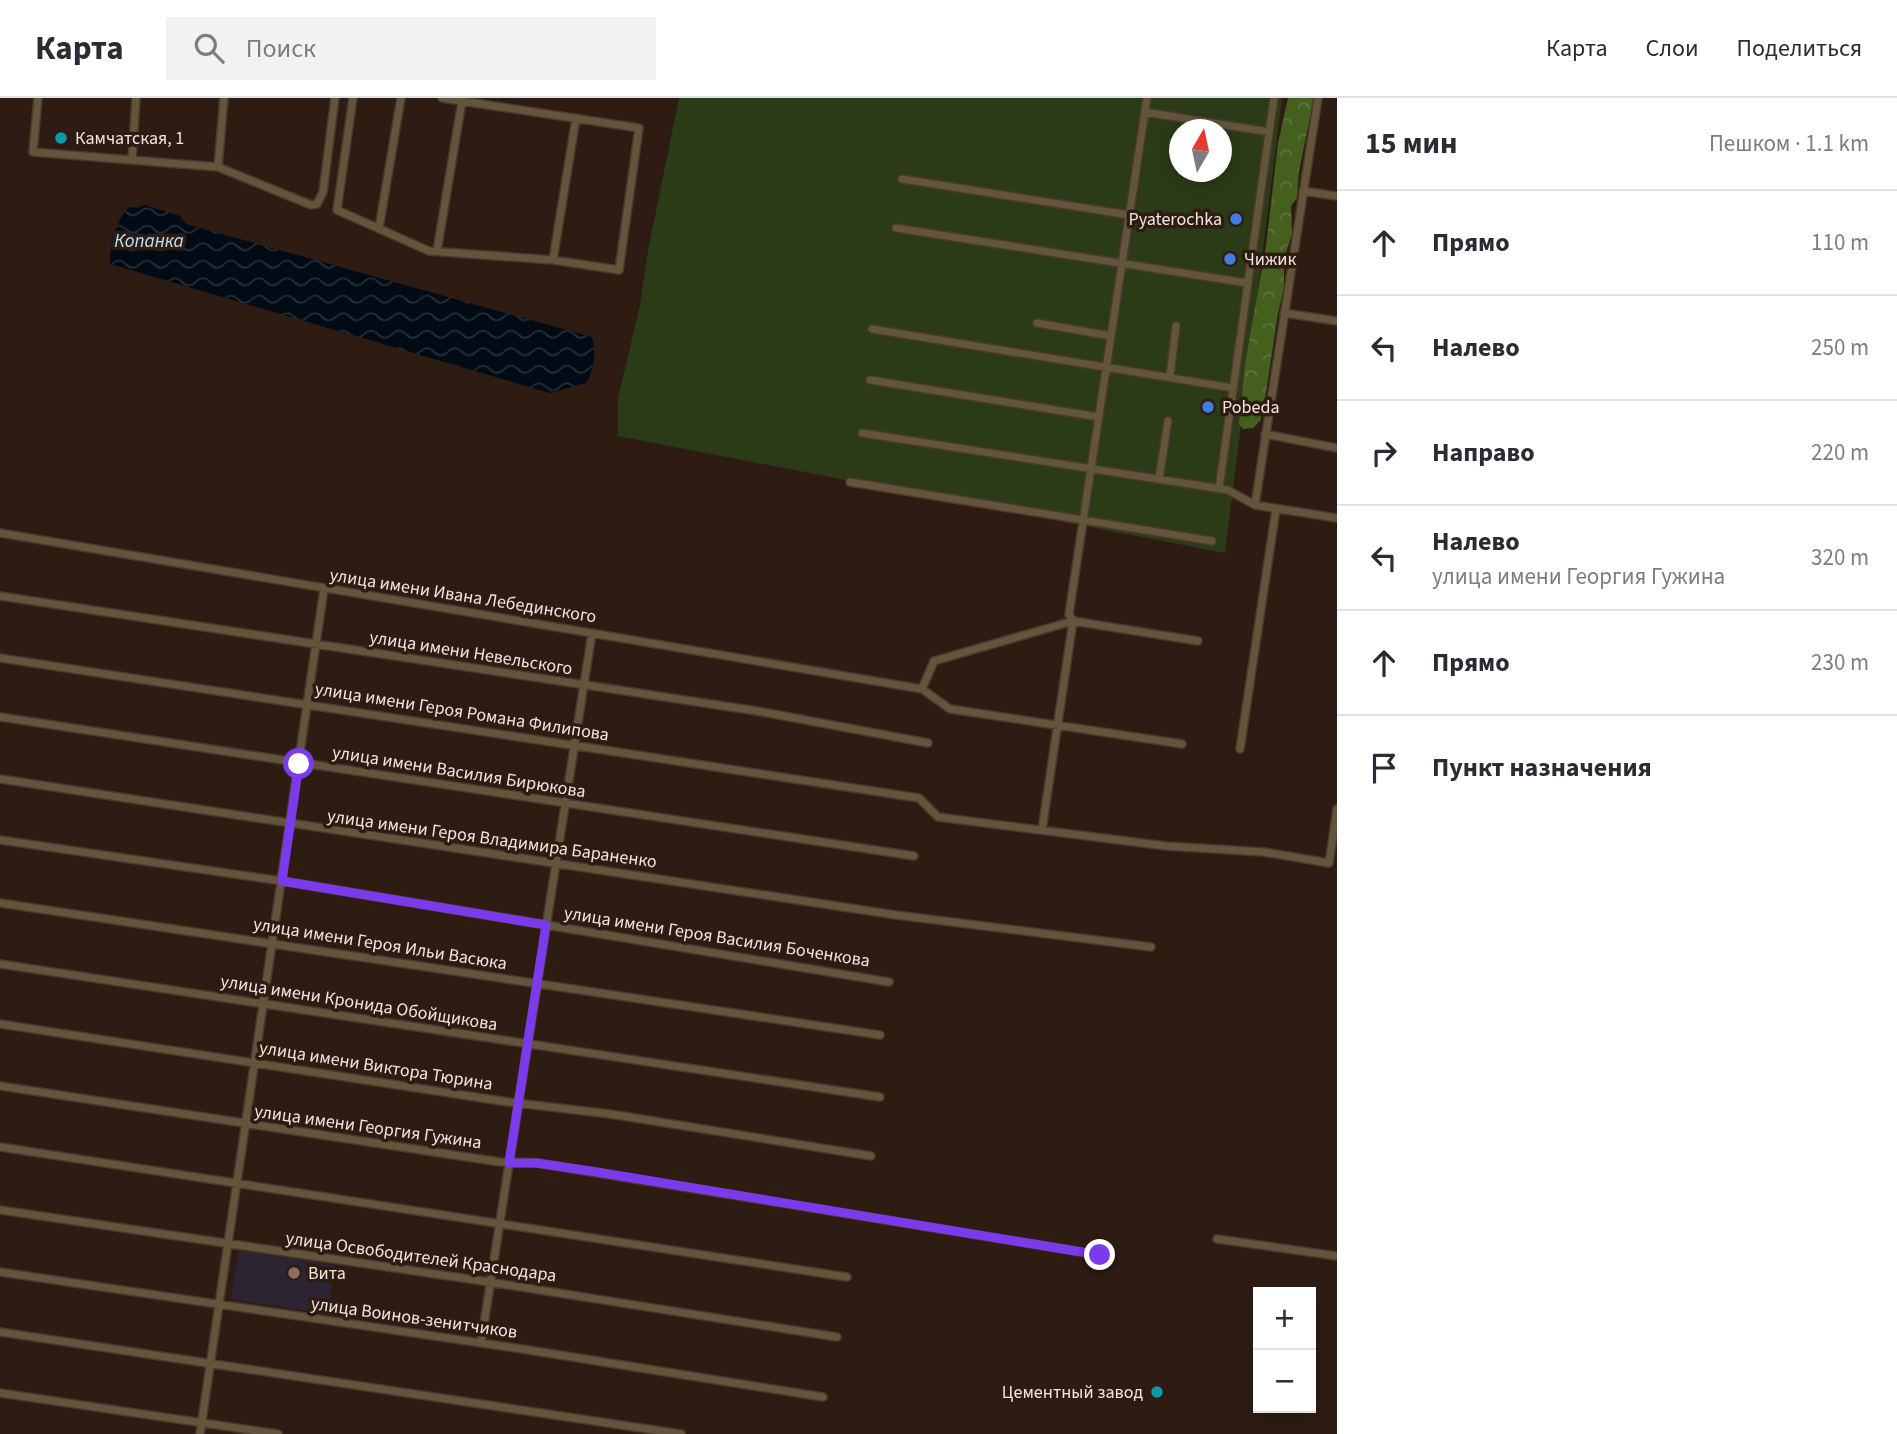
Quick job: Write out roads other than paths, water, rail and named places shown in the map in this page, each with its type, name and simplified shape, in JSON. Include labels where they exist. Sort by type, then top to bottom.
[{"type":"street","points":[[38,98],[33,152],[218,167],[303,203],[317,204],[323,192],[335,98]]},
{"type":"street","points":[[132,160],[136,98]]},
{"type":"street","points":[[218,167],[224,98]]},
{"type":"street","points":[[353,98],[337,210],[429,251],[553,260],[619,270],[639,128],[442,98]]},
{"type":"street","points":[[379,228],[401,98]]},
{"type":"street","points":[[1147,98],[1069,614],[1073,621],[1042,830],[1166,846],[1264,852],[1329,863],[1337,809]]},
{"type":"street","points":[[1219,489],[1274,98]]},
{"type":"street","points":[[1255,505],[1318,98]]},
{"type":"street","points":[[437,251],[462,101]]},
{"type":"street","points":[[1145,112],[1264,131]]},
{"type":"street","points":[[553,260],[576,118]]},
{"type":"street","points":[[902,179],[1129,215]]},
{"type":"street","points":[[1303,191],[1337,196]]},
{"type":"street","points":[[896,228],[1247,283]]},
{"type":"street","points":[[1284,313],[1337,321]]},
{"type":"street","points":[[1037,323],[1111,336]]},
{"type":"street","points":[[1170,376],[1176,326]]},
{"type":"street","points":[[872,329],[1233,388]]},
{"type":"street","points":[[870,380],[1099,417]]},
{"type":"street","points":[[1159,479],[1168,421]]},
{"type":"street","points":[[862,433],[1228,490],[1255,505],[1337,518]]},
{"type":"street","points":[[1265,434],[1337,448]]},
{"type":"street","points":[[850,482],[1212,541]]},
{"type":"street","points":[[1240,749],[1276,509]]},
{"type":"street","name":"улица имени Ивана Лебединского","points":[[0,533],[922,689]]},
{"type":"street","points":[[200,1434],[324,589]]},
{"type":"street","name":"улица имени Невельского","points":[[4,595],[757,711],[928,743]]},
{"type":"street","points":[[1182,744],[950,709],[922,689],[934,661],[1073,621],[1198,641]]},
{"type":"street","points":[[481,1343],[592,633]]},
{"type":"street","name":"улица имени Героя Романа Филипова","points":[[0,658],[919,798],[938,817],[1042,830]]},
{"type":"street","name":"улица имени Василия Бирюкова","points":[[0,717],[914,856]]},
{"type":"street","name":"улица имени Героя Владимира Бараненко","points":[[0,779],[896,915],[1151,947]]},
{"type":"street","name":"улица имени Героя Василия Боченкова","points":[[0,840],[282,881],[890,982]]},
{"type":"street","name":"улица имени Героя Ильи Васюка","points":[[0,903],[880,1035]]},
{"type":"street","name":"улица имени Кронида Обойщикова","points":[[0,964],[880,1097]]},
{"type":"street","name":"улица имени Виктора Тюрина","points":[[0,1024],[518,1104],[610,1114],[871,1156]]},
{"type":"street","name":"улица имени Георгия Гужина","points":[[0,1086],[509,1163],[537,1163],[1100,1255]]},
{"type":"street","points":[[0,1147],[847,1277]]},
{"type":"street","name":"улица Освободителей Краснодара","points":[[0,1210],[490,1282],[838,1337]]},
{"type":"street","points":[[1217,1239],[1337,1255]]},
{"type":"street","name":"улица Воинов-зенитчиков","points":[[0,1272],[823,1397]]},
{"type":"street","points":[[0,1332],[681,1434]]},
{"type":"street","points":[[0,1393],[278,1434]]},
{"type":"water","name":"Копанка","points":[[145,205],[180,216],[186,224],[592,337],[593,366],[586,383],[550,393],[110,264],[112,241],[120,220],[129,207]]},
{"type":"place","name":"Камчатская, 1","points":[[61,138]]},
{"type":"place","name":"Pyaterochka","points":[[1236,219]]},
{"type":"place","name":"Чижик","points":[[1230,259]]},
{"type":"place","name":"Pobeda","points":[[1208,407]]},
{"type":"place","name":"Вита","points":[[294,1273]]},
{"type":"place","name":"Цементный завод","points":[[1157,1392]]}]
